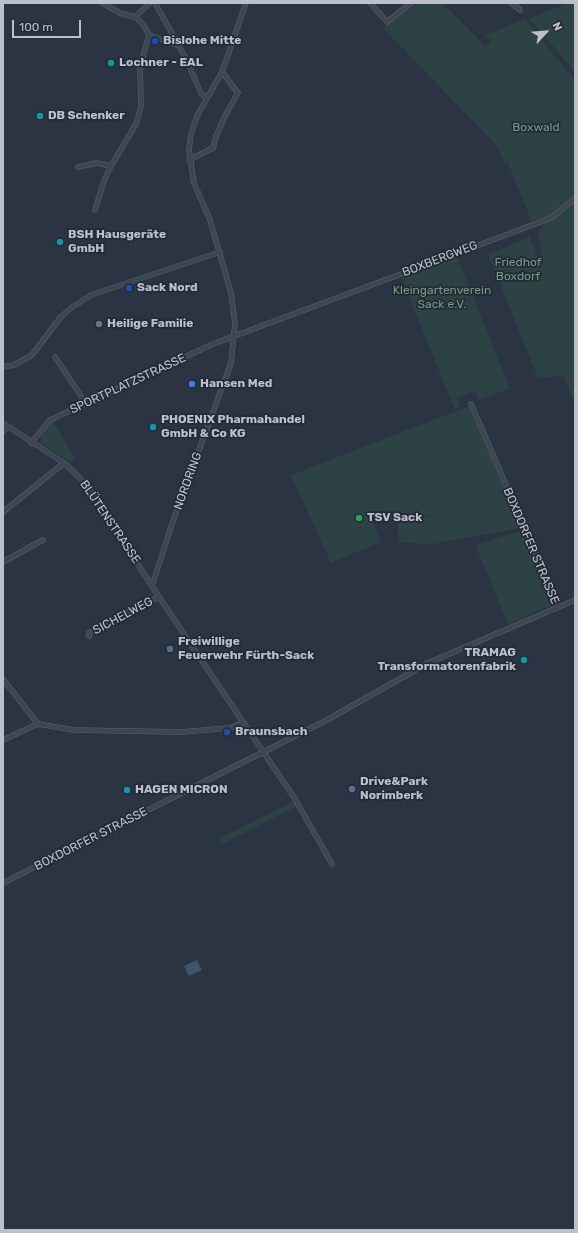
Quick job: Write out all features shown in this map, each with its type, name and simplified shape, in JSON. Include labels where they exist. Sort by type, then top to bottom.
[{"type":"street","points":[[102,3],[120,13],[135,17],[143,24],[149,35],[179,46]]},
{"type":"street","points":[[135,17],[150,3]]},
{"type":"street","points":[[155,3],[179,46],[201,93],[206,98]]},
{"type":"street","name":"NORDRING","points":[[152,586],[174,518],[231,362],[234,308],[220,252],[210,220],[194,183],[189,160],[190,134],[206,98],[222,72],[246,3]]},
{"type":"street","points":[[370,3],[387,22],[411,3]]},
{"type":"street","points":[[511,3],[520,10]]},
{"type":"street","points":[[95,210],[111,166],[140,114],[140,67],[149,35]]},
{"type":"street","points":[[189,160],[213,148],[219,129],[238,93],[222,72]]},
{"type":"street","points":[[78,167],[96,163],[111,166]]},
{"type":"street","name":"BOXBERGWEG","points":[[233,337],[546,220],[555,215],[575,198]]},
{"type":"street","points":[[3,367],[14,365],[32,355],[60,318],[71,308],[91,295],[220,252]]},
{"type":"street","name":"SPORTPLATZSTRASSE","points":[[31,443],[50,420],[85,402],[213,344],[233,337]]},
{"type":"street","points":[[55,357],[85,402]]},
{"type":"street","name":"BOXDORFER STRASSE","points":[[3,883],[325,721],[428,663],[559,607],[471,404]]},
{"type":"street","points":[[3,431],[5,425]]},
{"type":"street","name":"BLÜTENSTRASSE","points":[[5,425],[64,463],[86,484],[152,586]]},
{"type":"street","points":[[3,512],[64,463]]},
{"type":"street","points":[[3,562],[43,540]]},
{"type":"street","points":[[152,586],[295,799],[332,864]]},
{"type":"street","name":"SICHELWEG","points":[[88,636],[89,633],[159,597]]},
{"type":"street","points":[[559,607],[575,600]]},
{"type":"street","points":[[3,679],[38,724]]},
{"type":"street","points":[[3,740],[38,724],[74,730],[181,732],[230,728],[244,722]]},
{"type":"green space","name":"Boxwald","points":[[417,3],[442,3],[485,46],[491,42],[485,35],[525,19],[575,80],[575,404],[564,376],[538,378],[488,254],[530,237],[538,258],[542,254],[538,230],[543,228],[540,219],[532,222],[508,163],[511,162],[505,163],[496,145],[383,28]]},
{"type":"green space","points":[[568,3],[575,3],[575,72],[529,18]]},
{"type":"green space","name":"Kleingartenverein Sack e.V.","points":[[457,256],[510,389],[479,400],[475,391],[456,398],[460,407],[455,410],[401,277]]},
{"type":"green space","name":"TSV Sack","points":[[469,406],[554,604],[508,624],[475,545],[521,531],[520,528],[428,545],[399,542],[397,523],[438,515],[373,521],[381,542],[331,563],[291,475]]},
{"type":"green space","points":[[52,421],[75,457],[70,462],[41,443],[42,434]]},
{"type":"green space","points":[[294,801],[297,806],[222,844],[220,838]]},
{"type":"water","points":[[197,960],[202,970],[189,976],[184,966]]},
{"type":"place","name":"Bislohe Mitte","points":[[155,41]]},
{"type":"place","name":"Lochner - EAL","points":[[111,63]]},
{"type":"place","name":"DB Schenker","points":[[40,116]]},
{"type":"place","name":"BSH Hausgeräte GmbH","points":[[60,242]]},
{"type":"place","name":"Sack Nord","points":[[129,288]]},
{"type":"place","name":"Heilige Familie","points":[[99,324]]},
{"type":"place","name":"Hansen Med","points":[[192,384]]},
{"type":"place","name":"PHOENIX Pharmahandel GmbH & Co KG","points":[[153,427]]},
{"type":"place","name":"TSV Sack","points":[[359,518]]},
{"type":"place","name":"Freiwillige Feuerwehr Fürth-Sack","points":[[170,649]]},
{"type":"place","name":"TRAMAG Transformatorenfabrik","points":[[524,660]]},
{"type":"place","name":"Braunsbach","points":[[227,732]]},
{"type":"place","name":"Drive&Park Norimberk","points":[[352,789]]},
{"type":"place","name":"HAGEN MICRON","points":[[127,790]]},
{"type":"park label","name":"Friedhof Boxdorf","points":[[518,270]]}]
